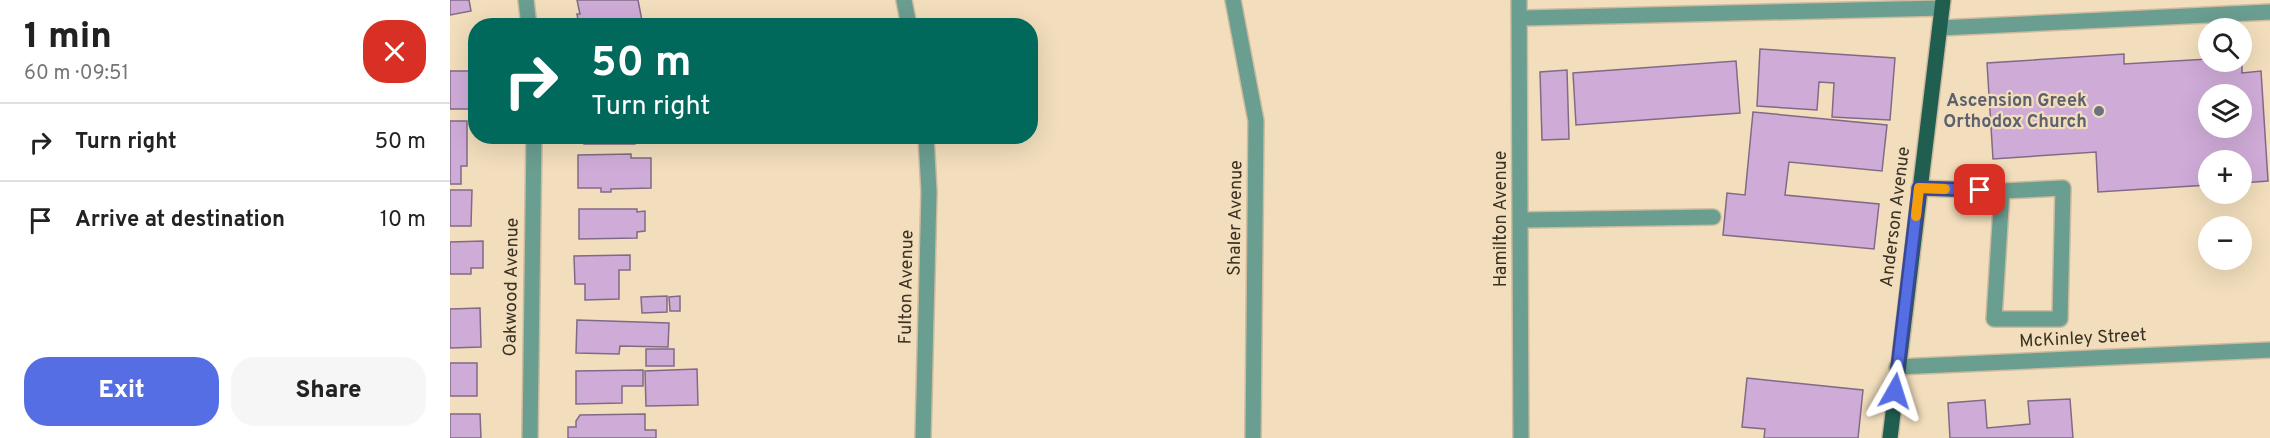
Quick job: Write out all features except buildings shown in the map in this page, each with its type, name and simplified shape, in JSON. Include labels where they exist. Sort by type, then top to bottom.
[{"type":"main road","name":"Anderson Avenue","points":[[1890,438],[1943,4]]},
{"type":"street","points":[[526,0],[528,18]]},
{"type":"street","points":[[904,0],[907,18]]},
{"type":"street","name":"Shaler Avenue","points":[[1233,0],[1256,121],[1253,438]]},
{"type":"street","name":"Hamilton Avenue","points":[[1519,0],[1521,438]]},
{"type":"street","points":[[1520,18],[1943,4]]},
{"type":"street","points":[[1940,28],[2270,12]]},
{"type":"street","name":"Oakwood Avenue","points":[[530,438],[534,144]]},
{"type":"street","name":"Fulton Avenue","points":[[923,438],[929,192],[926,144]]},
{"type":"street","points":[[1919,188],[2063,189],[2060,319],[1994,319],[2002,190]]},
{"type":"street","points":[[1520,220],[1713,217]]},
{"type":"street","name":"McKinley Street","points":[[1897,367],[2270,350]]},
{"type":"slow traffic","points":[[1916,216],[1919,188],[1945,189]]},
{"type":"place","name":"Ascension Greek Orthodox Church","points":[[2099,111]]},
{"type":"route","points":[[1895,391],[1919,188],[1980,190]]}]
